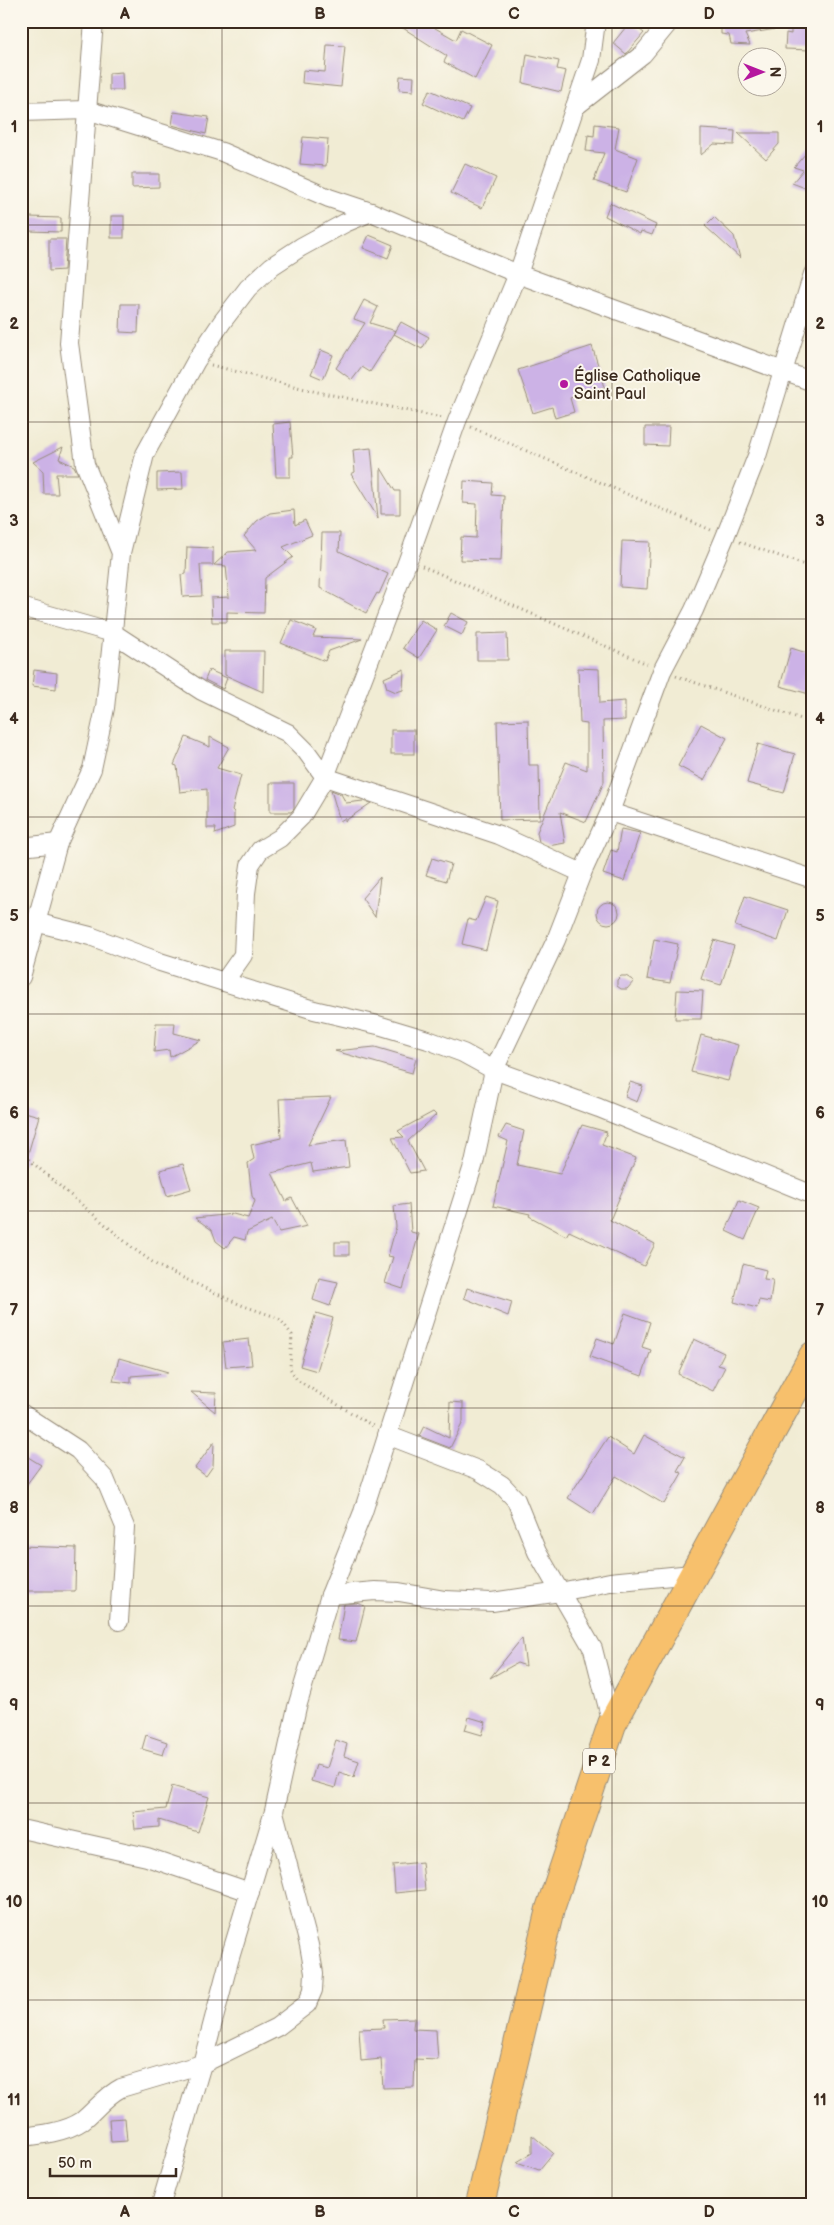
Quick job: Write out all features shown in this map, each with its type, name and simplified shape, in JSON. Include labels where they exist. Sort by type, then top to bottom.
[{"type":"main road","name":"P 2","points":[[480,2204],[550,1909],[612,1724],[692,1574],[813,1356]]},
{"type":"street","points":[[94,21],[69,343],[85,464],[121,553]]},
{"type":"street","points":[[224,982],[243,954],[246,893],[250,865],[260,850],[280,838],[301,817],[325,777],[408,560],[457,421],[518,274],[591,60],[596,21]]},
{"type":"street","points":[[575,107],[644,54],[670,21]]},
{"type":"street","points":[[21,112],[87,110],[222,152],[329,198],[371,212],[518,274],[813,382]]},
{"type":"street","points":[[21,977],[28,926],[58,844],[92,770],[106,708],[121,553],[146,454],[196,361],[248,288],[272,266],[301,247],[345,223],[371,212]]},
{"type":"street","points":[[161,2204],[202,2064],[229,1961],[274,1811],[297,1707],[330,1595],[363,1512],[474,1163],[494,1070],[556,940],[582,872],[610,812],[662,671],[694,610],[726,536],[757,456],[813,274]]},
{"type":"street","points":[[21,607],[113,633],[202,691],[288,733],[306,751],[325,777],[499,835],[582,872]]},
{"type":"street","points":[[610,812],[813,879]]},
{"type":"street","points":[[21,848],[58,844]]},
{"type":"street","points":[[28,926],[90,936],[160,962],[314,1010],[378,1025],[428,1040],[463,1054],[494,1070],[599,1108],[813,1195]]},
{"type":"street","points":[[21,1413],[78,1450],[106,1479],[125,1528],[119,1621]]},
{"type":"street","points":[[387,1435],[478,1470],[502,1485],[516,1500],[537,1552],[593,1649],[612,1724]]},
{"type":"street","points":[[330,1595],[376,1591],[399,1592],[445,1600],[492,1602],[560,1592],[610,1582],[692,1574]]},
{"type":"street","points":[[21,2137],[67,2128],[81,2121],[108,2094],[121,2088],[202,2064],[277,2027],[307,2004],[313,1990],[314,1973],[309,1945],[274,1811]]},
{"type":"street","points":[[21,1829],[147,1857],[250,1892]]},
{"type":"path","points":[[196,361],[312,391],[457,421],[726,536],[813,568]]},
{"type":"path","points":[[408,560],[662,671],[813,723]]},
{"type":"path","points":[[21,1153],[134,1249],[158,1266],[241,1305],[281,1320],[292,1336],[290,1368],[297,1380],[387,1435]]},
{"type":"building","points":[[392,21],[423,21],[456,40],[461,29],[492,45],[475,79],[444,62],[447,56]]},
{"type":"building","points":[[721,21],[776,21],[776,29],[745,34],[750,45],[731,44],[729,35],[721,34]]},
{"type":"building","points":[[791,21],[811,21],[810,50],[786,49],[786,33],[791,34]]},
{"type":"building","points":[[630,22],[644,33],[626,54],[613,43]]},
{"type":"building","points":[[327,45],[345,46],[341,87],[302,83],[303,70],[325,72]]},
{"type":"building","points":[[527,54],[559,61],[557,69],[566,71],[561,92],[523,83]]},
{"type":"building","points":[[122,72],[123,90],[109,90],[109,73]]},
{"type":"building","points":[[400,76],[414,77],[413,91],[399,90]]},
{"type":"building","points":[[430,90],[470,108],[463,122],[423,103]]},
{"type":"building","points":[[174,112],[209,117],[206,134],[172,125]]},
{"type":"building","points":[[595,124],[619,127],[615,149],[638,158],[626,192],[594,181],[604,153],[586,151],[588,135],[594,136]]},
{"type":"building","points":[[701,129],[735,131],[734,145],[714,144],[701,155]]},
{"type":"building","points":[[738,133],[779,133],[779,144],[766,159]]},
{"type":"building","points":[[303,137],[328,139],[326,166],[300,164]]},
{"type":"building","points":[[813,145],[813,191],[792,183],[803,170],[794,167]]},
{"type":"building","points":[[465,164],[496,178],[482,208],[451,193]]},
{"type":"building","points":[[132,174],[159,174],[159,187],[132,188]]},
{"type":"building","points":[[610,203],[656,225],[652,235],[641,231],[640,234],[605,216]]},
{"type":"building","points":[[111,216],[124,216],[124,238],[111,238]]},
{"type":"building","points":[[29,217],[61,218],[61,232],[29,231]]},
{"type":"building","points":[[714,217],[734,236],[740,258],[705,226]]},
{"type":"building","points":[[369,235],[393,245],[388,258],[363,248]]},
{"type":"building","points":[[49,239],[66,239],[64,270],[49,271]]},
{"type":"building","points":[[364,300],[378,307],[370,323],[396,331],[370,372],[362,367],[352,380],[336,368],[365,323],[354,319]]},
{"type":"building","points":[[121,304],[139,304],[138,333],[120,332]]},
{"type":"building","points":[[401,322],[429,337],[422,349],[394,334]]},
{"type":"building","name":"Église Catholique Saint Paul","points":[[592,346],[605,387],[570,398],[574,412],[555,418],[552,407],[533,413],[518,370]]},
{"type":"building","points":[[321,350],[333,355],[323,379],[311,374]]},
{"type":"building","points":[[290,422],[293,457],[290,457],[290,477],[276,477],[273,424]]},
{"type":"building","points":[[645,427],[669,427],[668,446],[645,445]]},
{"type":"building","points":[[63,447],[59,459],[74,466],[78,474],[56,474],[58,494],[44,494],[43,471],[33,462]]},
{"type":"building","points":[[371,448],[378,518],[351,474],[355,472],[353,450]]},
{"type":"building","points":[[381,468],[395,491],[400,491],[400,514],[381,514]]},
{"type":"building","points":[[182,472],[183,489],[157,490],[157,473]]},
{"type":"building","points":[[464,481],[493,483],[492,495],[504,496],[501,561],[460,560],[461,537],[476,538],[477,504],[463,503]]},
{"type":"building","points":[[294,510],[295,525],[305,520],[312,535],[283,547],[293,557],[265,578],[264,613],[227,612],[227,622],[212,622],[211,598],[229,597],[226,566],[214,565],[228,552],[256,550],[244,536],[257,521],[270,513]]},
{"type":"building","points":[[322,533],[340,533],[339,551],[388,574],[379,594],[377,593],[366,613],[320,588]]},
{"type":"building","points":[[622,541],[650,542],[647,589],[620,587]]},
{"type":"building","points":[[187,547],[213,548],[213,565],[200,565],[202,596],[183,597],[181,575],[186,574]]},
{"type":"building","points":[[451,613],[468,622],[462,635],[444,626]]},
{"type":"building","points":[[291,620],[316,630],[313,637],[362,639],[329,651],[325,661],[281,643]]},
{"type":"building","points":[[421,620],[437,630],[419,658],[403,648]]},
{"type":"building","points":[[507,633],[508,660],[477,660],[477,634]]},
{"type":"building","points":[[791,648],[813,655],[813,695],[780,686]]},
{"type":"building","points":[[225,651],[264,651],[263,692],[225,675]]},
{"type":"building","points":[[578,668],[599,669],[600,703],[625,701],[625,720],[603,721],[604,782],[586,822],[560,812],[565,843],[548,846],[539,842],[537,832],[566,762],[587,770],[587,724],[580,723]]},
{"type":"building","points":[[404,669],[403,690],[396,692],[387,688],[384,678]]},
{"type":"building","points":[[34,670],[57,673],[56,689],[32,686]]},
{"type":"building","points":[[209,670],[227,678],[223,689],[205,680]]},
{"type":"building","points":[[528,720],[529,765],[539,765],[540,819],[500,820],[497,721]]},
{"type":"building","points":[[701,724],[727,738],[704,780],[678,766]]},
{"type":"building","points":[[391,730],[414,730],[414,754],[391,754]]},
{"type":"building","points":[[186,737],[210,747],[210,737],[229,747],[217,768],[241,775],[232,810],[234,812],[234,827],[215,834],[216,828],[207,828],[207,789],[180,792],[177,766],[174,765]]},
{"type":"building","points":[[758,744],[795,754],[784,793],[747,783]]},
{"type":"building","points":[[270,783],[294,783],[294,809],[291,812],[270,812]]},
{"type":"building","points":[[331,790],[341,794],[346,803],[363,801],[371,803],[345,821],[345,818],[340,821]]},
{"type":"building","points":[[621,829],[640,833],[624,881],[603,874],[611,850],[617,852]]},
{"type":"building","points":[[432,858],[451,864],[446,881],[426,875]]},
{"type":"building","points":[[380,877],[375,917],[362,898]]},
{"type":"building","points":[[745,896],[788,910],[778,941],[735,926]]},
{"type":"building","points":[[486,897],[498,901],[486,950],[462,944],[468,919],[476,921]]},
{"type":"building","points":[[608,902],[616,905],[619,913],[616,921],[608,924],[600,921],[597,913],[600,905]]},
{"type":"building","points":[[654,939],[678,944],[670,983],[647,979]]},
{"type":"building","points":[[714,940],[734,946],[721,985],[701,979]]},
{"type":"building","points":[[621,976],[626,976],[634,981],[627,989],[621,989],[617,986],[617,980]]},
{"type":"building","points":[[677,990],[703,991],[701,1019],[675,1019]]},
{"type":"building","points":[[156,1023],[175,1023],[174,1033],[201,1040],[170,1057],[169,1050],[154,1052]]},
{"type":"building","points":[[701,1035],[738,1045],[728,1081],[691,1072]]},
{"type":"building","points":[[375,1047],[416,1059],[412,1073],[335,1051]]},
{"type":"building","points":[[630,1082],[643,1086],[637,1102],[625,1097]]},
{"type":"building","points":[[331,1097],[308,1145],[346,1140],[349,1167],[313,1172],[311,1163],[272,1173],[286,1201],[292,1198],[307,1226],[279,1232],[272,1220],[247,1232],[245,1240],[234,1237],[225,1248],[216,1241],[212,1230],[195,1218],[233,1214],[248,1218],[255,1201],[252,1196],[248,1163],[254,1159],[251,1145],[281,1138],[279,1099]]},
{"type":"building","points":[[21,1111],[39,1116],[25,1164],[21,1164]]},
{"type":"building","points":[[433,1112],[436,1115],[408,1141],[424,1171],[410,1173],[392,1138],[404,1137],[398,1131]]},
{"type":"building","points":[[506,1125],[524,1131],[517,1165],[560,1174],[582,1125],[607,1132],[602,1145],[636,1158],[610,1220],[655,1244],[644,1266],[569,1231],[566,1236],[529,1216],[530,1214],[493,1206],[508,1141],[499,1137]]},
{"type":"building","points":[[183,1164],[191,1189],[167,1196],[160,1170]]},
{"type":"building","points":[[739,1200],[759,1208],[745,1240],[726,1231]]},
{"type":"building","points":[[409,1204],[411,1232],[419,1234],[403,1289],[385,1283],[393,1257],[388,1256],[396,1227],[394,1206]]},
{"type":"building","points":[[335,1242],[349,1242],[349,1255],[335,1255]]},
{"type":"building","points":[[743,1264],[766,1270],[764,1279],[773,1280],[770,1302],[759,1300],[757,1308],[734,1302]]},
{"type":"building","points":[[319,1278],[338,1282],[330,1306],[313,1300]]},
{"type":"building","points":[[467,1288],[512,1302],[508,1316],[464,1298]]},
{"type":"building","points":[[316,1313],[333,1318],[317,1371],[300,1366]]},
{"type":"building","points":[[625,1313],[650,1322],[642,1347],[651,1350],[642,1376],[590,1357],[597,1338],[614,1344]]},
{"type":"building","points":[[249,1339],[252,1365],[226,1367],[223,1342]]},
{"type":"building","points":[[694,1339],[724,1353],[718,1365],[725,1367],[713,1391],[678,1374]]},
{"type":"building","points":[[119,1358],[168,1373],[131,1376],[131,1383],[113,1381]]},
{"type":"building","points":[[191,1392],[216,1393],[215,1412]]},
{"type":"building","points":[[450,1402],[463,1403],[463,1422],[450,1448],[419,1436],[424,1426],[449,1438]]},
{"type":"building","points":[[644,1435],[685,1457],[677,1471],[682,1473],[664,1504],[616,1476],[593,1514],[568,1498],[608,1437],[634,1454]]},
{"type":"building","points":[[214,1442],[213,1466],[206,1476],[195,1468]]},
{"type":"building","points":[[28,1457],[41,1465],[21,1492],[21,1467]]},
{"type":"building","points":[[21,1546],[76,1548],[75,1591],[21,1591]]},
{"type":"building","points":[[356,1603],[365,1606],[356,1642],[338,1640],[344,1604]]},
{"type":"building","points":[[522,1638],[526,1666],[517,1663],[490,1678]]},
{"type":"building","points":[[469,1717],[486,1722],[482,1735],[465,1730]]},
{"type":"building","points":[[146,1735],[167,1742],[163,1755],[142,1749]]},
{"type":"building","points":[[336,1740],[347,1744],[344,1756],[359,1761],[354,1777],[339,1772],[335,1788],[311,1781],[316,1765],[327,1768]]},
{"type":"building","points":[[172,1786],[209,1797],[198,1832],[159,1820],[159,1827],[135,1829],[133,1812],[166,1809]]},
{"type":"building","points":[[422,1862],[425,1890],[395,1893],[393,1865]]},
{"type":"building","points":[[414,2018],[413,2029],[436,2030],[438,2060],[415,2059],[414,2087],[383,2088],[381,2059],[361,2061],[359,2029],[384,2028],[383,2019]]},
{"type":"building","points":[[125,2118],[127,2141],[111,2142],[109,2119]]},
{"type":"building","points":[[532,2135],[553,2153],[539,2170],[517,2162],[532,2153]]},
{"type":"place","name":"Église Catholique Saint Paul","points":[[564,384]]}]
